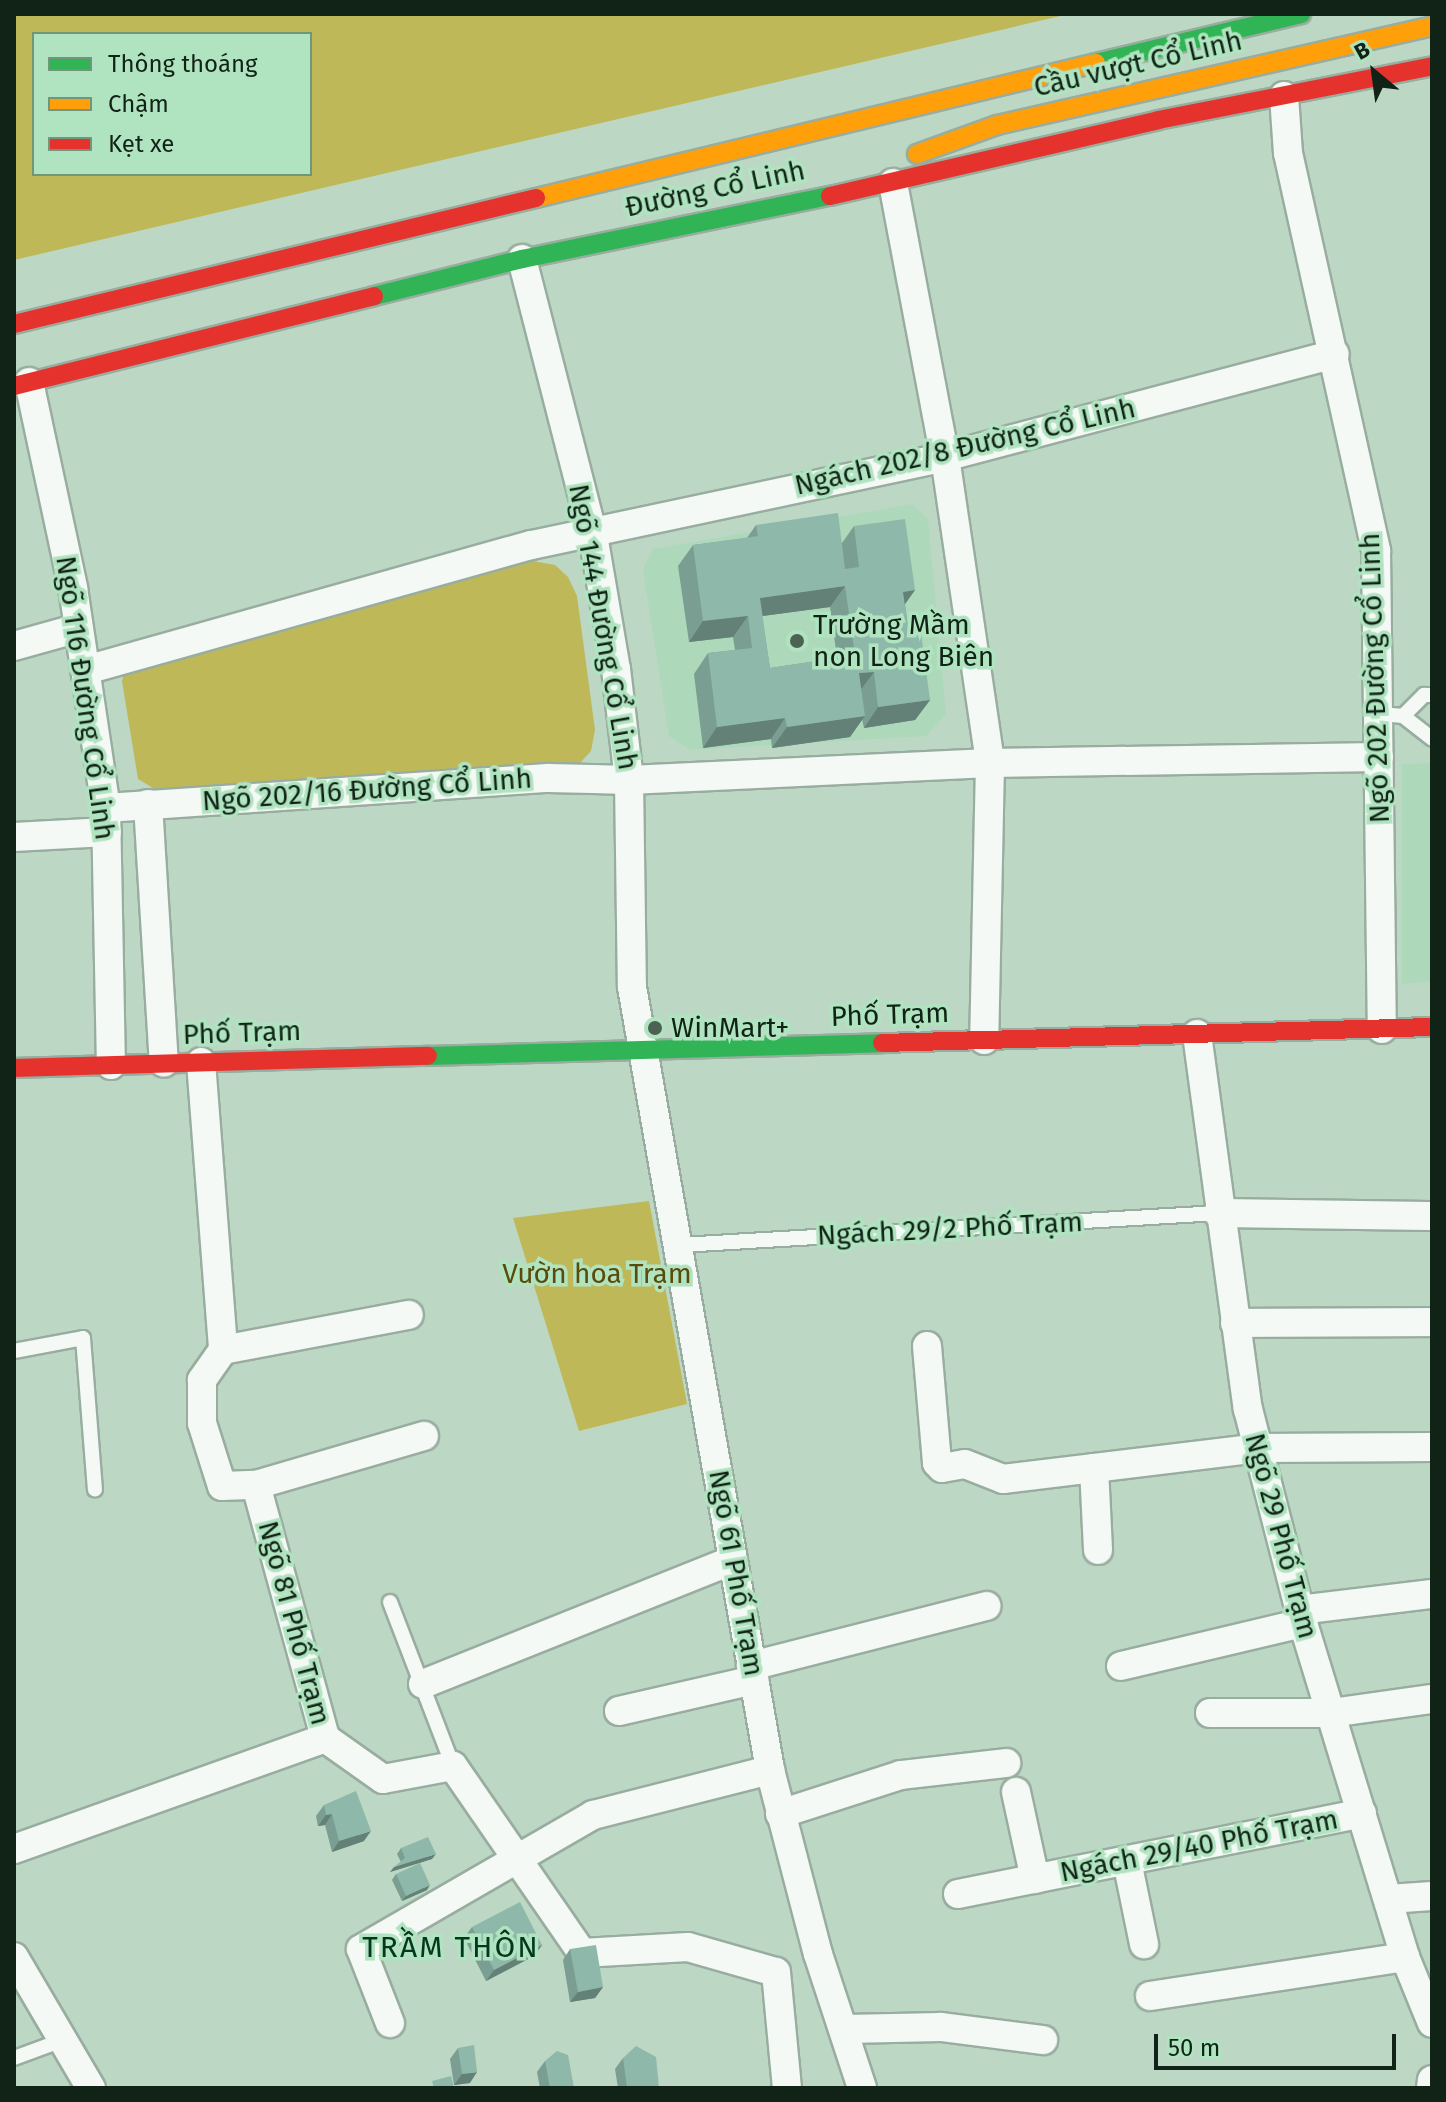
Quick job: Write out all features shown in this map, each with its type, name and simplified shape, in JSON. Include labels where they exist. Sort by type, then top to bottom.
[{"type":"main road","name":"Đường Cổ Linh","points":[[14,324],[1301,14]]},
{"type":"main road","name":"Cầu vượt Cổ Linh","points":[[781,203],[997,125],[1432,26]]},
{"type":"main road","name":"Đường Cổ Linh","points":[[22,384],[522,259],[781,203],[893,183],[1158,120],[1432,66]]},
{"type":"main road","name":"Cầu vượt Cổ Linh","points":[[920,132],[997,125]]},
{"type":"main road","points":[[767,145],[890,134]]},
{"type":"main road","name":"Phố Trạm","points":[[14,1068],[1432,1027]]},
{"type":"street","name":"Ngõ 202 Đường Cổ Linh","points":[[1284,96],[1288,153],[1335,354],[1376,551],[1392,715],[1379,757],[1382,1029]]},
{"type":"street","points":[[893,183],[945,457],[990,763],[984,1040]]},
{"type":"street","name":"Ngõ 144 Đường Cổ Linh","points":[[522,259],[593,535],[629,780],[632,987],[641,1050]]},
{"type":"street","name":"Ngách 202/8 Đường Cổ Linh","points":[[86,670],[532,545],[593,535],[945,457],[1335,354]]},
{"type":"street","name":"Ngõ 116 Đường Cổ Linh","points":[[22,384],[79,628],[106,820],[111,1065]]},
{"type":"street","points":[[14,646],[79,628]]},
{"type":"street","name":"Ngõ 202/16 Đường Cổ Linh","points":[[14,837],[106,820],[148,804],[548,778],[629,780],[990,763],[1379,757]]},
{"type":"street","points":[[148,804],[164,1063]]},
{"type":"street","name":"Ngõ 29 Phố Trạm","points":[[1197,1034],[1218,1213],[1258,1448],[1301,1617],[1405,1957],[1432,2023]]},
{"type":"street","name":"Ngõ 61 Phố Trạm","points":[[641,1050],[681,1245],[770,1770],[818,1954],[862,2088]]},
{"type":"street","points":[[201,1062],[223,1350],[409,1315]]},
{"type":"street","points":[[1218,1213],[1432,1216]]},
{"type":"street","points":[[1235,1323],[1432,1322]]},
{"type":"street","points":[[927,1346],[937,1463],[942,1468],[965,1464],[1003,1479],[1258,1448],[1432,1447]]},
{"type":"street","name":"Ngõ 81 Phố Trạm","points":[[223,1350],[202,1380],[202,1423],[222,1486],[256,1485],[325,1738],[383,1779],[453,1766]]},
{"type":"street","points":[[256,1485],[424,1436]]},
{"type":"street","points":[[1094,1468],[1098,1550]]},
{"type":"street","points":[[423,1684],[733,1560]]},
{"type":"street","points":[[1121,1666],[1301,1617],[1432,1594]]},
{"type":"street","points":[[619,1711],[986,1606]]},
{"type":"street","points":[[1210,1713],[1331,1713],[1432,1699]]},
{"type":"street","points":[[14,1849],[325,1738]]},
{"type":"street","points":[[780,1814],[901,1775],[1006,1763]]},
{"type":"street","points":[[453,1766],[582,1953],[688,1947],[776,1972],[787,2088]]},
{"type":"street","points":[[390,2023],[361,1949],[593,1815],[770,1770]]},
{"type":"street","points":[[1016,1792],[1035,1879]]},
{"type":"street","name":"Ngách 29/40 Phố Trạm","points":[[958,1894],[1362,1813]]},
{"type":"street","points":[[1127,1861],[1144,1944]]},
{"type":"street","points":[[1388,1899],[1432,1896]]},
{"type":"street","points":[[14,1957],[91,2088]]},
{"type":"street","points":[[1150,1996],[1405,1957]]},
{"type":"street","points":[[845,2029],[941,2027],[1043,2040]]},
{"type":"street","points":[[1431,2088],[1432,2080]]},
{"type":"lane","points":[[1432,695],[1424,695],[1392,715],[1432,739]]},
{"type":"lane","name":"Ngách 29/2 Phố Trạm","points":[[681,1245],[1218,1213]]},
{"type":"lane","points":[[14,1351],[83,1338],[95,1490]]},
{"type":"lane","points":[[390,1602],[453,1766]]},
{"type":"lane","points":[[14,2058],[63,2040]]},
{"type":"shaded area","name":"Trường Mầm non Long Biên","points":[[912,504],[928,519],[946,714],[926,736],[690,750],[669,736],[643,569],[653,549]]},
{"type":"shaded area","points":[[1432,763],[1432,981],[1402,984],[1402,764]]},
{"type":"green space","points":[[14,14],[1069,14],[14,260]]},
{"type":"green space","points":[[522,559],[555,565],[568,577],[577,596],[595,730],[591,751],[579,764],[158,791],[138,779],[122,681],[125,670]]},
{"type":"green space","name":"Vườn hoa Trạm","points":[[649,1201],[687,1404],[579,1431],[513,1218]]},
{"type":"building","points":[[838,513],[845,569],[859,567],[854,526],[905,519],[915,590],[903,592],[908,627],[920,625],[930,700],[878,707],[874,672],[859,673],[865,716],[787,727],[785,718],[717,727],[708,653],[752,648],[748,616],[703,621],[693,545],[758,536],[756,525]],"holes":[[[845,586],[855,655],[770,668],[760,598]]]},
{"type":"building","points":[[356,1791],[371,1831],[339,1841],[332,1814],[326,1815],[324,1805]]},
{"type":"building","points":[[428,1837],[436,1854],[394,1867],[405,1858],[401,1848]]},
{"type":"building","points":[[420,1863],[430,1885],[406,1896],[396,1874]]},
{"type":"building","points":[[520,1902],[542,1945],[494,1970],[472,1927]]},
{"type":"building","points":[[596,1945],[603,1987],[578,1992],[570,1949]]},
{"type":"building","points":[[474,2045],[477,2072],[462,2074],[458,2048]]},
{"type":"building","points":[[636,2046],[656,2057],[659,2088],[627,2088],[623,2058]]},
{"type":"building","points":[[557,2051],[568,2055],[574,2088],[550,2088],[545,2061]]},
{"type":"building","points":[[451,2076],[454,2088],[434,2088],[432,2081]]},
{"type":"traffic: fast","points":[[1096,63],[1301,14]]},
{"type":"traffic: fast","points":[[374,296],[522,259],[830,196]]},
{"type":"traffic: fast","points":[[428,1056],[882,1043]]},
{"type":"traffic: slow","points":[[917,154],[997,125],[1432,26]]},
{"type":"traffic: slow","points":[[536,198],[1096,63]]},
{"type":"traffic: jam","points":[[830,196],[1158,120],[1432,66]]},
{"type":"traffic: jam","points":[[14,324],[536,198]]},
{"type":"traffic: jam","points":[[14,386],[374,296]]},
{"type":"traffic: jam","points":[[882,1043],[1432,1027]]},
{"type":"traffic: jam","points":[[14,1068],[428,1056]]},
{"type":"place","name":"Trường Mầm non Long Biên","points":[[797,641]]},
{"type":"place","name":"WinMart+","points":[[655,1028]]},
{"type":"district","name":"TRẦM THÔN","points":[[451,1947]]}]
